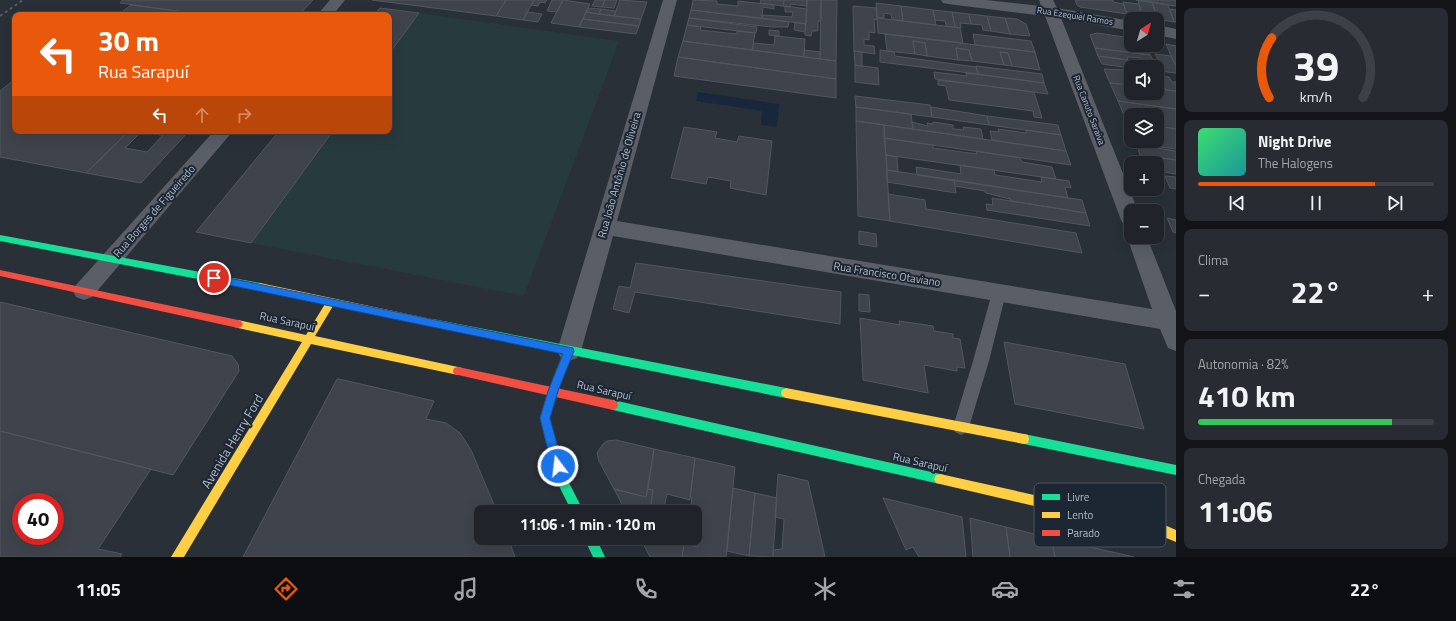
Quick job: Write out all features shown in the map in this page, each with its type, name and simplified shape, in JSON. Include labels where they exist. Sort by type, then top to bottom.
[{"type":"main road","points":[[0,238],[113,258],[569,351],[1176,470]]},
{"type":"main road","name":"Rua Sarapuí","points":[[0,272],[84,292],[309,337],[1034,500]]},
{"type":"main road","name":"Avenida Henry Ford","points":[[178,557],[331,302]]},
{"type":"main road","points":[[569,351],[553,391],[545,418],[560,476],[574,505]]},
{"type":"main road","points":[[1166,526],[1171,524]]},
{"type":"main road","name":"Rua Sarapuí","points":[[1166,532],[1176,536]]},
{"type":"main road","points":[[593,545],[599,557]]},
{"type":"street","points":[[328,12],[338,0]]},
{"type":"street","name":"Rua João Antônio de Oliveira","points":[[569,351],[670,0]]},
{"type":"street","name":"Rua Ezequiel Ramos","points":[[948,0],[1048,6],[1124,24]]},
{"type":"street","name":"Rua Canuto Saraiva","points":[[1048,6],[1125,204]]},
{"type":"street","points":[[1164,31],[1176,34]]},
{"type":"street","name":"Rua Borges de Figueiredo","points":[[84,292],[221,134]]},
{"type":"street","name":"Rua Francisco Otaviano","points":[[604,227],[999,293],[1173,331]]},
{"type":"street","points":[[1140,244],[1173,331]]},
{"type":"lane","points":[[961,427],[981,361],[999,293]]},
{"type":"green space","points":[[419,13],[619,41],[524,296],[251,243],[331,134],[392,134],[392,50]]},
{"type":"water","points":[[698,92],[779,104],[777,127],[761,125],[762,111],[696,101]]},
{"type":"building","points":[[123,0],[313,0],[302,12],[185,12],[120,3]]},
{"type":"building","points":[[372,0],[506,0],[496,16]]},
{"type":"building","points":[[506,0],[534,0],[523,20],[496,16]]},
{"type":"building","points":[[534,0],[547,0],[545,3],[540,2],[538,6],[531,5]]},
{"type":"building","points":[[552,0],[563,0],[557,12],[547,11]]},
{"type":"building","points":[[563,0],[590,4],[579,27],[551,23]]},
{"type":"building","points":[[595,0],[605,0],[602,7],[592,6]]},
{"type":"building","points":[[605,0],[617,0],[614,8],[602,7]]},
{"type":"building","points":[[620,0],[647,2],[641,19],[614,16]]},
{"type":"building","points":[[693,0],[717,1],[717,4],[738,6],[738,1],[774,5],[774,9],[763,7],[762,18],[691,10]]},
{"type":"building","points":[[761,0],[784,0],[783,6],[760,3]]},
{"type":"building","points":[[784,0],[807,0],[807,6],[791,4],[790,7],[783,6]]},
{"type":"building","points":[[807,0],[821,0],[821,21],[818,21],[818,31],[812,31],[811,36],[805,35]]},
{"type":"building","points":[[821,0],[837,0],[836,61],[820,59]]},
{"type":"building","points":[[1075,0],[1113,0],[1113,2],[1123,4],[1126,12],[1124,12],[1124,14],[1080,7],[1077,5]]},
{"type":"building","points":[[1136,0],[1176,0],[1176,6],[1168,5]]},
{"type":"building","points":[[1138,0],[1152,2],[1156,12],[1141,12]]},
{"type":"building","points":[[1123,2],[1139,4],[1141,12],[1126,12]]},
{"type":"building","points":[[1152,2],[1168,5],[1174,22],[1164,20],[1164,12],[1156,12]]},
{"type":"building","points":[[876,3],[901,6],[903,21],[892,19],[891,14],[884,13],[884,18],[877,18]]},
{"type":"building","points":[[131,5],[184,12],[122,12]]},
{"type":"building","points":[[785,6],[807,9],[806,24],[762,18],[762,15],[792,17],[793,12],[785,12]]},
{"type":"building","points":[[853,6],[877,8],[877,20],[874,19],[875,33],[869,32],[869,40],[864,39],[864,45],[874,46],[875,54],[854,51]]},
{"type":"building","points":[[901,6],[933,10],[936,25],[903,21]]},
{"type":"building","points":[[380,8],[419,13],[392,50],[392,12],[377,12]]},
{"type":"building","points":[[588,8],[601,9],[599,14],[586,12]]},
{"type":"building","points":[[601,9],[616,11],[614,16],[599,14]]},
{"type":"building","points":[[1170,9],[1176,10],[1176,22],[1174,22]]},
{"type":"building","points":[[691,10],[789,22],[788,27],[772,27],[689,18]]},
{"type":"building","points":[[933,10],[952,12],[955,27],[946,26],[945,21],[935,20]]},
{"type":"building","points":[[527,12],[542,14],[538,22],[523,20]]},
{"type":"building","points":[[586,12],[641,19],[639,26],[583,19]]},
{"type":"building","points":[[952,12],[969,14],[971,24],[960,23],[961,28],[955,27]]},
{"type":"building","points":[[969,14],[987,16],[991,31],[983,30],[982,25],[971,24]]},
{"type":"building","points":[[987,16],[1005,18],[1010,34],[991,31]]},
{"type":"building","points":[[689,18],[757,27],[756,33],[687,25]]},
{"type":"building","points":[[877,18],[960,28],[963,43],[878,33]]},
{"type":"building","points":[[1005,18],[1017,19],[1026,24],[1030,36],[1010,34]]},
{"type":"building","points":[[583,19],[639,26],[636,34],[579,27]]},
{"type":"building","points":[[795,22],[806,24],[805,32],[794,30]]},
{"type":"building","points":[[687,25],[701,27],[700,30],[737,34],[737,31],[755,33],[752,50],[683,41]]},
{"type":"building","points":[[769,30],[779,31],[779,36],[769,35]]},
{"type":"building","points":[[1097,33],[1124,37],[1124,52],[1095,48],[1090,35]]},
{"type":"building","points":[[885,34],[1035,52],[1040,70],[1012,66],[1008,53],[1000,52],[1004,65],[972,61],[969,50],[956,48],[958,60],[927,56],[925,43],[913,41],[915,54],[887,51]]},
{"type":"building","points":[[973,34],[1031,41],[1035,52],[975,45]]},
{"type":"building","points":[[775,36],[805,39],[804,57],[752,50],[754,43],[774,45]]},
{"type":"building","points":[[683,41],[836,61],[836,79],[678,57]]},
{"type":"building","points":[[913,41],[925,43],[927,56],[915,54]]},
{"type":"building","points":[[1166,44],[1176,46],[1176,66],[1171,56]]},
{"type":"building","points":[[956,48],[969,50],[972,61],[958,60]]},
{"type":"building","points":[[1095,48],[1150,55],[1153,60],[1142,60],[1141,58],[1127,57],[1128,60],[1098,56]]},
{"type":"building","points":[[804,50],[820,52],[820,59],[804,57]]},
{"type":"building","points":[[880,50],[894,52],[895,56],[976,67],[978,74],[880,62]]},
{"type":"building","points":[[854,51],[862,52],[862,66],[855,65]]},
{"type":"building","points":[[1000,52],[1008,53],[1012,66],[1004,65]]},
{"type":"building","points":[[1126,52],[1149,52],[1150,55]]},
{"type":"building","points":[[1155,54],[1171,56],[1176,66],[1176,73],[1164,72],[1164,60],[1158,60]]},
{"type":"building","points":[[1098,56],[1128,60],[1124,60],[1124,67],[1102,64]]},
{"type":"building","points":[[678,57],[836,79],[836,98],[674,76]]},
{"type":"building","points":[[855,65],[878,68],[879,85],[855,82]]},
{"type":"building","points":[[976,66],[1042,74],[1044,83],[978,74]]},
{"type":"building","points":[[1104,69],[1124,70],[1124,84],[1110,83]]},
{"type":"building","points":[[934,72],[967,76],[966,73],[1044,83],[1048,94],[935,79]]},
{"type":"building","points":[[1164,77],[1169,77],[1172,82],[1176,82],[1176,91],[1166,90],[1164,86]]},
{"type":"building","points":[[938,80],[1034,92],[1042,118],[1034,117],[1033,111],[949,100],[946,86],[938,85]]},
{"type":"building","points":[[12,81],[12,134],[126,134],[86,173],[0,157],[0,91]]},
{"type":"building","points":[[1110,83],[1124,84],[1124,100],[1164,100],[1164,90],[1176,91],[1176,109],[1118,101]]},
{"type":"building","points":[[855,96],[930,105],[932,117],[856,107]]},
{"type":"building","points":[[1118,101],[1176,109],[1176,129],[1164,127],[1164,108],[1124,108],[1124,115]]},
{"type":"building","points":[[856,107],[911,114],[913,129],[856,121]]},
{"type":"building","points":[[931,107],[987,116],[989,125],[932,117]]},
{"type":"building","points":[[987,116],[1058,125],[1061,135],[989,125]]},
{"type":"building","points":[[856,121],[884,125],[890,221],[858,216]]},
{"type":"building","points":[[912,122],[928,126],[927,123],[933,124],[933,122],[953,125],[953,129],[964,130],[963,127],[981,129],[983,139],[913,129]]},
{"type":"building","points":[[884,125],[1066,151],[1071,165],[884,138]]},
{"type":"building","points":[[684,127],[717,132],[715,138],[737,142],[739,136],[772,141],[766,195],[730,188],[731,181],[708,177],[706,184],[671,178]]},
{"type":"building","points":[[1164,127],[1176,129],[1176,149],[1164,148]]},
{"type":"building","points":[[998,129],[1026,133],[1026,130],[1061,135],[1066,151],[992,140],[990,131],[999,132]]},
{"type":"building","points":[[126,134],[139,134],[125,148],[147,152],[163,135],[159,135],[160,134],[186,134],[141,183],[86,173]]},
{"type":"building","points":[[277,134],[331,134],[251,243],[196,232]]},
{"type":"building","points":[[884,138],[933,145],[933,148],[977,154],[976,151],[1020,158],[1022,162],[1052,167],[1056,179],[886,155]]},
{"type":"building","points":[[1138,148],[1156,148],[1176,151],[1176,160],[1164,158],[1164,156],[1140,155]]},
{"type":"building","points":[[886,155],[897,157],[898,172],[887,170]]},
{"type":"building","points":[[1164,158],[1176,160],[1176,174],[1164,172]]},
{"type":"building","points":[[960,165],[994,170],[995,175],[1042,182],[1041,177],[1069,181],[1071,188],[1065,187],[1068,198],[917,175],[916,167],[961,174]]},
{"type":"building","points":[[887,170],[954,180],[956,193],[887,182]]},
{"type":"building","points":[[1165,176],[1176,177],[1176,189],[1170,188]]},
{"type":"building","points":[[954,180],[1082,200],[1086,213],[1011,201],[1010,199],[986,193],[985,191],[955,186]]},
{"type":"building","points":[[888,194],[925,200],[926,209],[1076,233],[1082,253],[890,221]]},
{"type":"building","points":[[992,198],[1086,213],[1090,226],[987,210],[986,204],[993,205]]},
{"type":"building","points":[[1167,218],[1176,220],[1176,233],[1173,232]]},
{"type":"building","points":[[859,231],[876,234],[877,247],[859,244]]},
{"type":"building","points":[[636,263],[841,292],[840,324],[635,292],[629,313],[613,309],[619,286],[630,288]]},
{"type":"building","points":[[859,294],[869,295],[870,312],[859,311]]},
{"type":"building","points":[[0,302],[232,356],[238,364],[239,371],[173,475],[0,431]]},
{"type":"building","points":[[860,318],[900,325],[899,321],[933,326],[934,331],[953,334],[953,338],[960,339],[965,368],[957,367],[957,371],[924,365],[928,393],[863,380]]},
{"type":"building","points":[[1004,342],[1125,364],[1144,429],[1015,404]]},
{"type":"building","points":[[337,379],[339,379],[434,401],[426,419],[446,423],[460,433],[471,450],[494,505],[474,505],[474,545],[511,545],[515,557],[243,557]]},
{"type":"building","points":[[0,431],[151,469],[98,549],[122,554],[120,557],[0,557]]},
{"type":"building","points":[[616,440],[654,449],[646,497],[614,489],[599,461],[597,453],[603,444],[607,441]]},
{"type":"building","points":[[654,449],[695,458],[690,500],[667,494],[665,505],[651,505],[653,490],[648,489]]},
{"type":"building","points":[[695,458],[735,467],[726,557],[682,557],[684,545],[698,547],[698,545],[702,545],[702,505],[691,505],[692,498],[690,497]]},
{"type":"building","points":[[778,474],[808,481],[825,557],[773,557],[773,550],[782,549],[784,519],[775,517]]},
{"type":"building","points":[[733,488],[755,493],[749,556],[727,551]]},
{"type":"building","points":[[614,489],[646,497],[648,489],[653,490],[651,505],[622,505]]},
{"type":"building","points":[[755,493],[777,498],[773,557],[749,556]]},
{"type":"building","points":[[883,498],[962,517],[966,557],[919,557],[913,547],[906,550]]},
{"type":"building","points":[[970,518],[1006,527],[1010,557],[973,557]]},
{"type":"building","points":[[1006,527],[1034,534],[1034,547],[1053,547],[1055,557],[1010,557]]},
{"type":"building","points":[[644,545],[684,545],[682,557],[650,557]]},
{"type":"building","points":[[1053,547],[1090,547],[1134,557],[1055,557]]},
{"type":"railway","points":[[0,16],[23,0]]},
{"type":"traffic: fast","points":[[0,238],[260,287]]},
{"type":"traffic: fast","points":[[433,323],[786,393]]},
{"type":"traffic: fast","points":[[569,351],[553,391],[545,418],[560,476],[574,505]]},
{"type":"traffic: fast","points":[[613,405],[940,479]]},
{"type":"traffic: fast","points":[[1024,439],[1176,470]]},
{"type":"traffic: fast","points":[[593,545],[599,557]]},
{"type":"traffic: slow","points":[[260,287],[433,323]]},
{"type":"traffic: slow","points":[[177,557],[331,302]]},
{"type":"traffic: slow","points":[[238,324],[458,371]]},
{"type":"traffic: slow","points":[[786,393],[1024,439]]},
{"type":"traffic: slow","points":[[940,479],[1034,500]]},
{"type":"traffic: slow","points":[[1166,532],[1176,536]]},
{"type":"traffic: jam","points":[[0,273],[238,324]]},
{"type":"traffic: jam","points":[[458,371],[613,405]]},
{"type":"route","points":[[214,278],[569,351],[553,391],[545,418],[558,466]]}]
